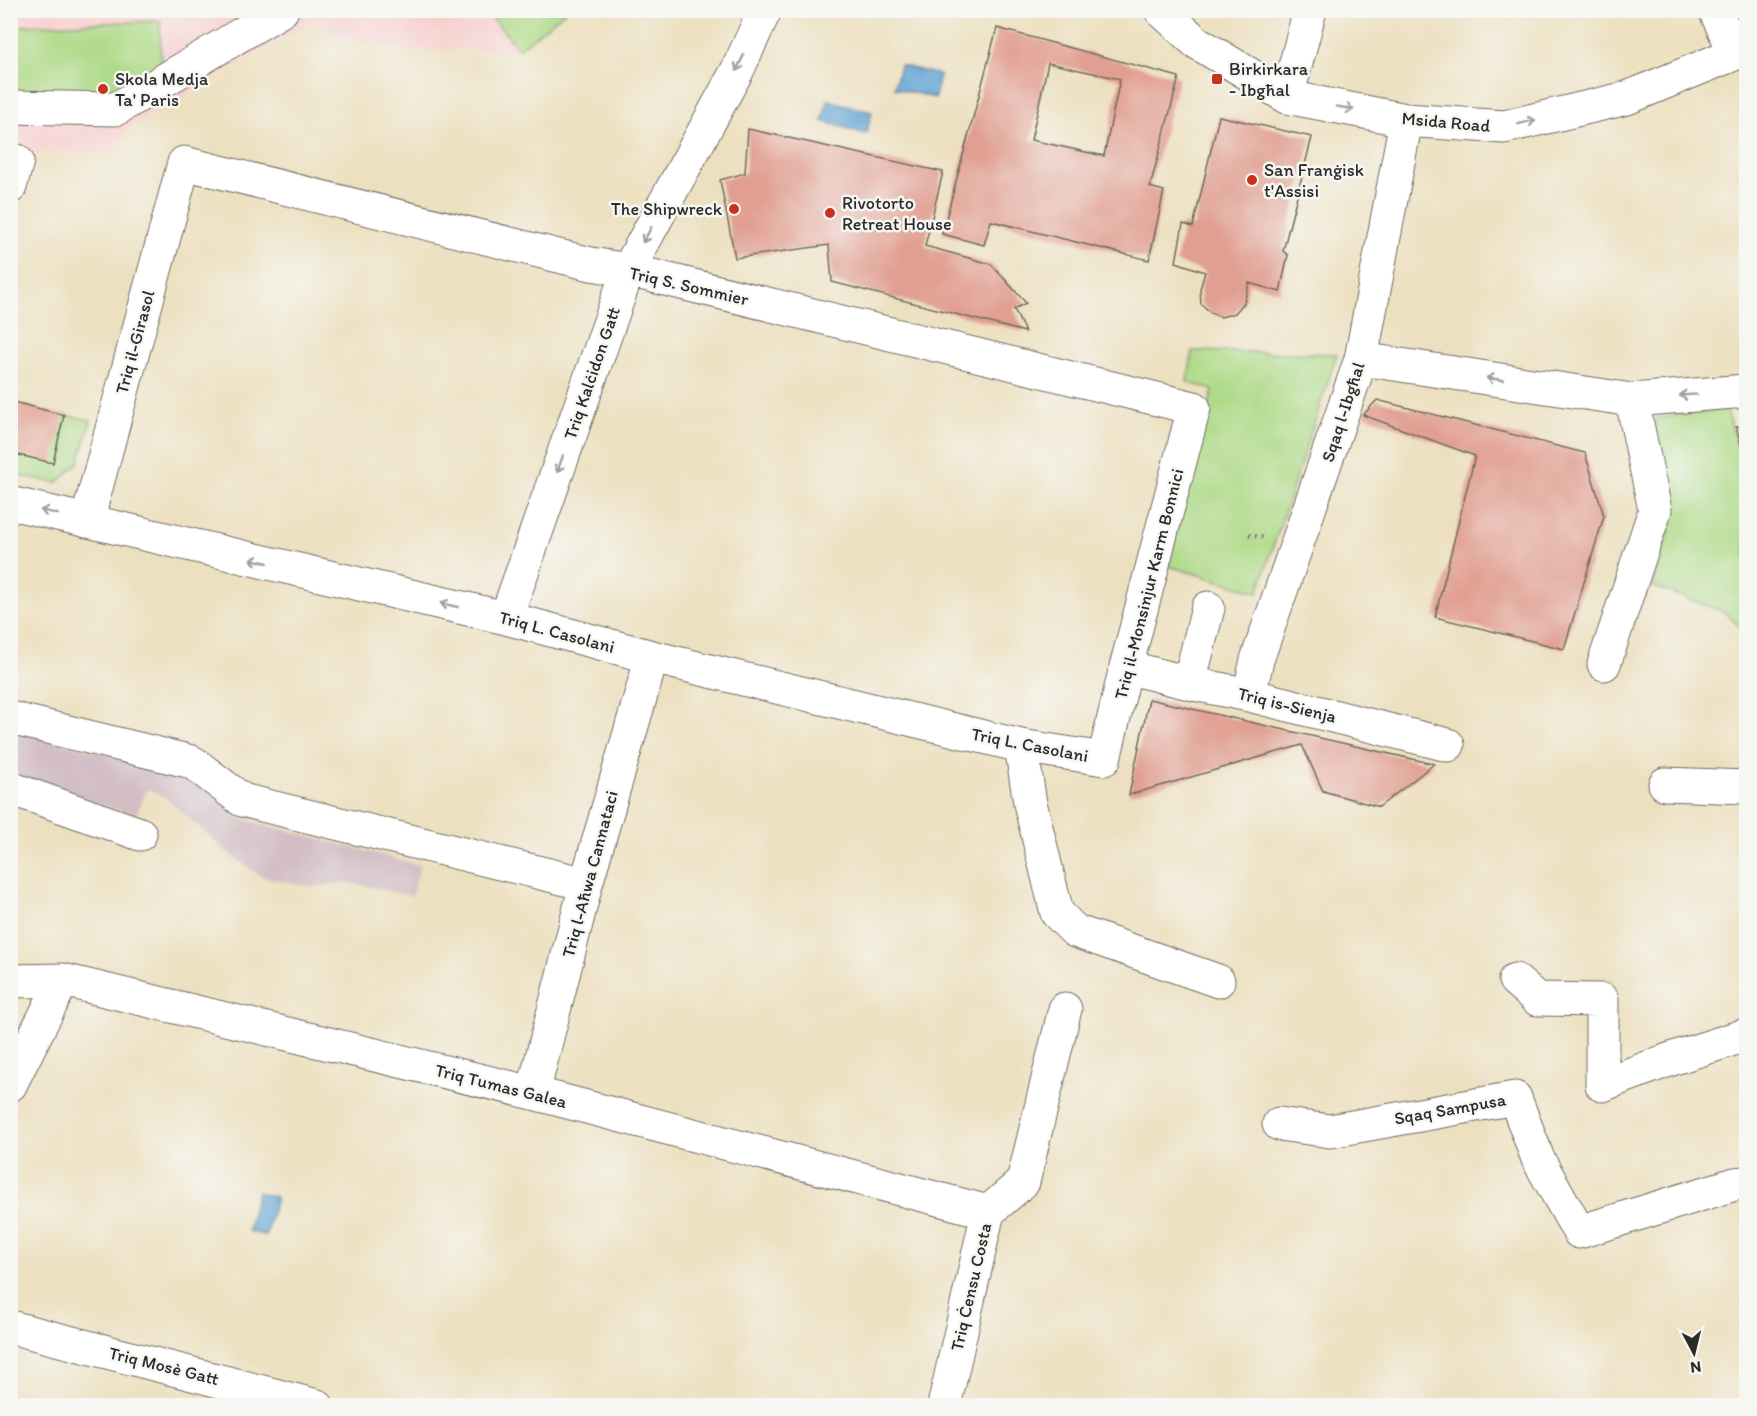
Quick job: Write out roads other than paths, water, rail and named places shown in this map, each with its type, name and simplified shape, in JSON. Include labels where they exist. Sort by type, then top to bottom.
[{"type":"street","points":[[10,107],[116,109],[282,10]]},
{"type":"street","name":"Triq Kalċidon Gatt","points":[[506,618],[628,270],[737,71],[765,10]]},
{"type":"street","name":"Msida Road","points":[[1161,10],[1196,42],[1287,97],[1406,120],[1504,127],[1628,98],[1741,51]]},
{"type":"street","points":[[1287,97],[1310,10]]},
{"type":"street","points":[[1715,10],[1741,51]]},
{"type":"street","name":"Sqaq l-Ibgħal","points":[[1249,695],[1257,660],[1361,359],[1406,120]]},
{"type":"street","name":"Triq S. Sommier","points":[[184,163],[591,264],[628,270],[1194,408]]},
{"type":"street","name":"Triq il-Girasol","points":[[87,521],[184,163]]},
{"type":"street","points":[[1361,359],[1632,400],[1746,391]]},
{"type":"street","points":[[1604,664],[1654,510],[1632,400]]},
{"type":"street","name":"Triq il-Monsinjur Karm Bonnici","points":[[1104,759],[1194,408]]},
{"type":"street","name":"Triq L. Casolani","points":[[10,503],[506,618],[652,657],[1021,746],[1104,759]]},
{"type":"street","points":[[1189,683],[1208,608]]},
{"type":"street","name":"Triq l-Aħwa Cannataci","points":[[533,1093],[586,884],[652,657]]},
{"type":"street","name":"Triq is-Sienja","points":[[1126,667],[1448,745]]},
{"type":"street","points":[[10,718],[192,762],[242,800],[586,884]]},
{"type":"street","points":[[1021,746],[1030,802],[1057,914],[1075,931],[1218,981]]},
{"type":"street","points":[[1665,784],[1746,787]]},
{"type":"street","points":[[10,788],[140,834]]},
{"type":"street","points":[[10,1085],[63,980]]},
{"type":"street","name":"Triq Tumas Galea","points":[[10,981],[63,980],[533,1093],[988,1212]]},
{"type":"street","points":[[1515,980],[1537,999],[1602,1000],[1602,1085],[1674,1058],[1746,1035]]},
{"type":"street","name":"Triq Ċensu Costa","points":[[944,1406],[988,1212],[1023,1182],[1065,1009]]},
{"type":"street","name":"Sqaq Sampusa","points":[[1279,1124],[1330,1131],[1515,1098],[1538,1159],[1579,1232],[1735,1184],[1746,1183]]},
{"type":"street","name":"Triq Mosè Gatt","points":[[10,1327],[317,1406]]},
{"type":"water","points":[[900,65],[940,75],[935,98],[894,88]]},
{"type":"water","points":[[828,100],[872,112],[866,134],[822,121]]},
{"type":"water","points":[[257,1192],[276,1197],[266,1236],[248,1231]]},
{"type":"place","name":"Birkirkara - Ibgħal","points":[[1217,79]]},
{"type":"place","name":"Skola Medja Ta' Paris","points":[[103,89]]},
{"type":"place","name":"San Franġisk t'Assisi","points":[[1252,180]]},
{"type":"place","name":"The Shipwreck","points":[[734,209]]},
{"type":"place","name":"Rivotorto Retreat House","points":[[830,213]]}]
